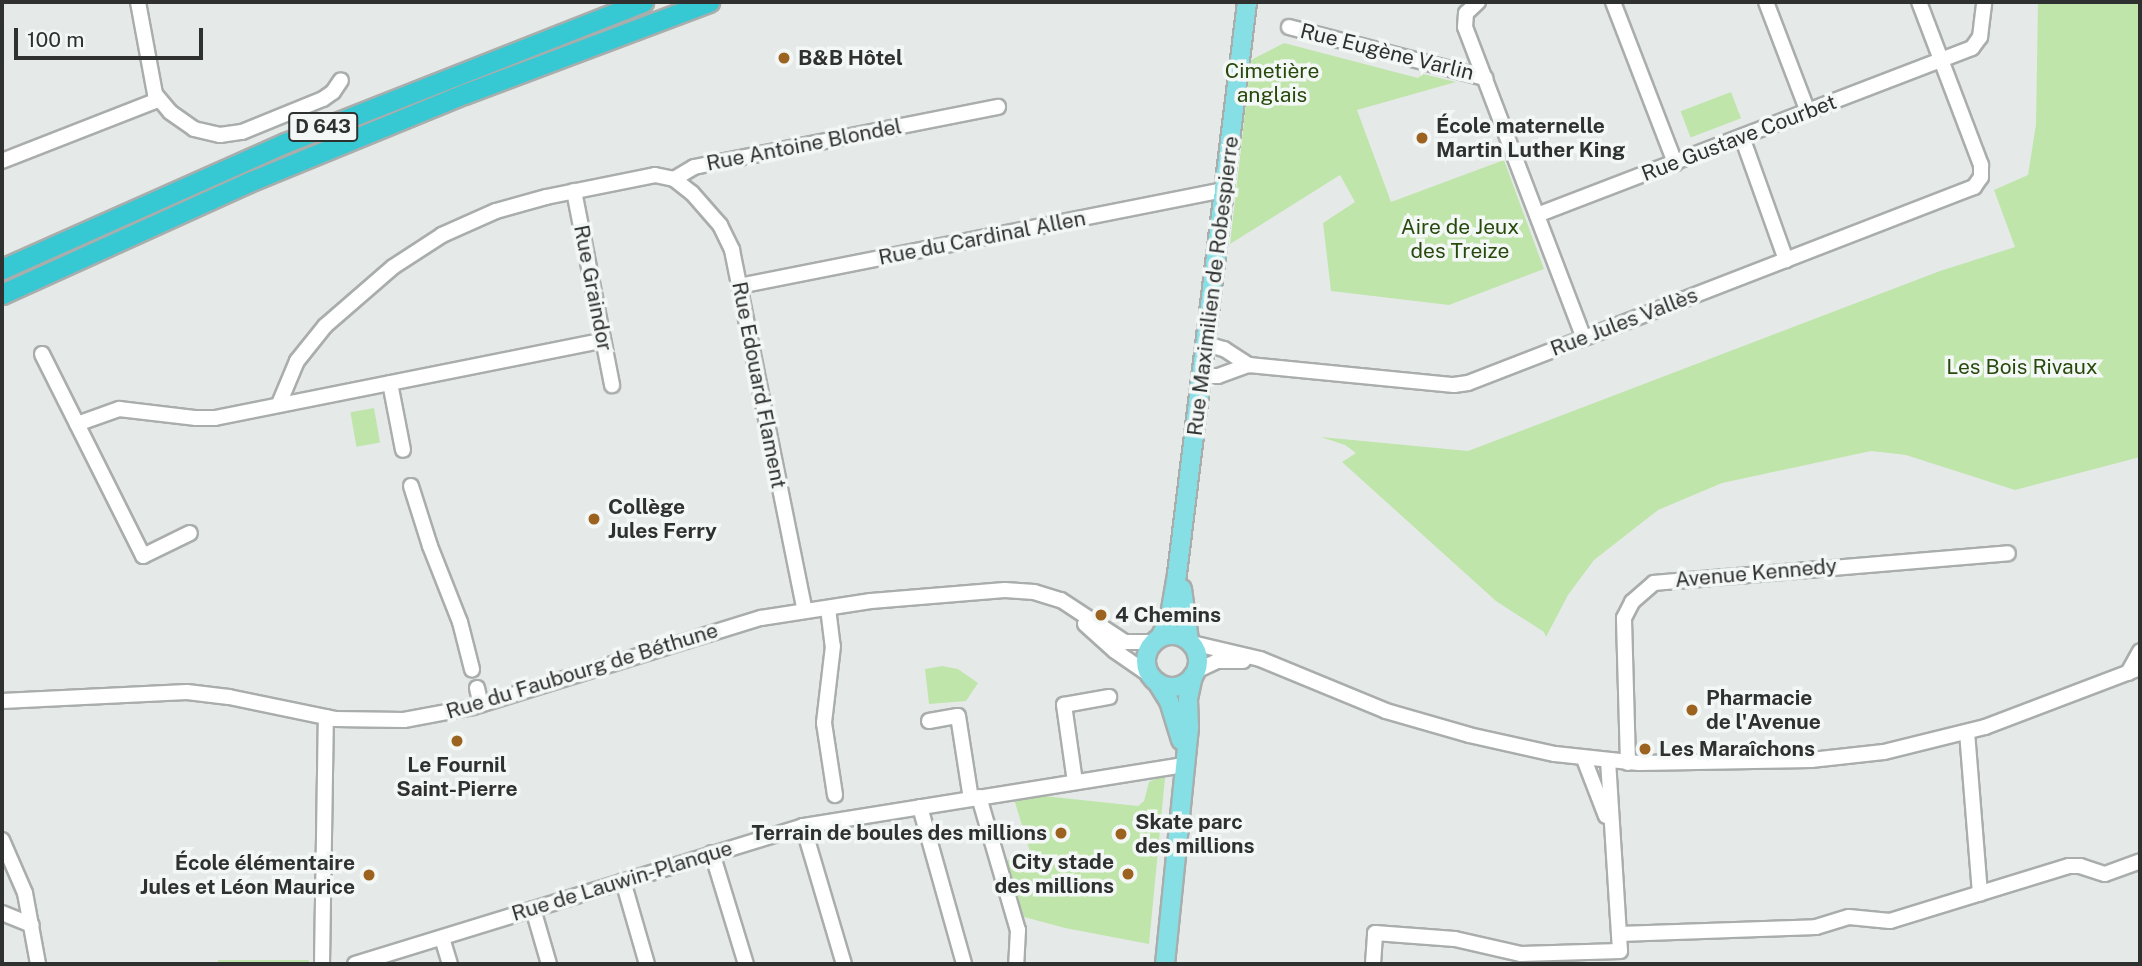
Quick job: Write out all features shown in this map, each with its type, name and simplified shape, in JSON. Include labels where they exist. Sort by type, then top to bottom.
[{"type":"highway","name":"D 643","points":[[2,269],[285,143],[445,77],[643,2]]},
{"type":"highway","name":"D 643","points":[[2,294],[287,166],[475,90],[709,2]]},
{"type":"main road","name":"Rue Maximilien de Robespierre","points":[[1157,640],[1169,621],[1183,529],[1247,2]]},
{"type":"main road","name":"Rue Maximilien de Robespierre","points":[[1183,529],[1182,603],[1190,642]]},
{"type":"main road","name":"Rue du Faubourg de Béthune","points":[[1157,640],[1175,635],[1190,642]]},
{"type":"main road","points":[[1157,640],[1146,658],[1179,726],[1183,765]]},
{"type":"main road","points":[[1165,964],[1189,696],[1198,656],[1190,642]]},
{"type":"main road","points":[[1154,679],[1174,687],[1195,674]]},
{"type":"street","points":[[138,2],[147,59],[158,100],[178,119],[201,131],[227,135],[255,127],[323,99],[333,92],[341,80]]},
{"type":"street","name":"Rue Eugène Varlin","points":[[1478,2],[1466,13],[1464,22],[1584,338]]},
{"type":"street","points":[[1613,2],[1675,163]]},
{"type":"street","points":[[1766,2],[1808,112]]},
{"type":"street","points":[[1919,2],[1941,60]]},
{"type":"street","name":"Rue Gustave Courbet","points":[[1537,215],[1968,50],[1978,42],[1984,2]]},
{"type":"street","name":"Rue Eugène Varlin","points":[[1289,27],[1485,78]]},
{"type":"street","name":"Rue Jules Vallès","points":[[1202,376],[1218,376],[1249,365],[1454,385],[1474,381],[1970,188],[1981,177],[1981,164],[1941,60]]},
{"type":"street","points":[[2,161],[158,100]]},
{"type":"street","name":"Rue Antoine Blondel","points":[[279,404],[293,369],[316,335],[343,308],[393,267],[471,221],[522,203],[574,191],[655,175],[674,179],[695,167],[998,107]]},
{"type":"street","points":[[1742,137],[1786,260]]},
{"type":"street","name":"Rue Edouard Flament","points":[[674,179],[692,193],[720,225],[732,250],[805,611]]},
{"type":"street","name":"Rue du Cardinal Allen","points":[[739,286],[1224,190]]},
{"type":"street","name":"Rue Graindor","points":[[574,191],[612,385]]},
{"type":"street","points":[[77,424],[119,409],[203,419],[602,341]]},
{"type":"street","name":"Rue Jules Vallès","points":[[1206,344],[1224,349],[1249,365]]},
{"type":"street","points":[[42,354],[143,556],[190,533]]},
{"type":"street","points":[[390,383],[403,450]]},
{"type":"street","points":[[411,486],[430,546],[460,622],[472,669]]},
{"type":"street","name":"Avenue Kennedy","points":[[1628,763],[1624,618],[1632,602],[1654,583],[2008,553]]},
{"type":"street","name":"Rue du Faubourg de Béthune","points":[[2,701],[187,692],[229,697],[326,717],[359,721],[404,720],[481,705],[724,627],[805,611],[905,598],[1024,591],[1069,604],[1125,642],[1157,640]]},
{"type":"street","name":"Rue du Faubourg de Béthune","points":[[828,608],[870,610],[994,600],[1037,601],[1075,617],[1154,679]]},
{"type":"street","points":[[828,608],[833,646],[824,723],[835,796]]},
{"type":"street","name":"Rue du Faubourg de Béthune","points":[[1190,642],[1250,656],[1289,672]]},
{"type":"street","points":[[1195,674],[1213,662],[1230,660],[1289,672],[1406,718],[1500,743],[1584,759],[1628,763],[1825,759],[1884,752],[1967,732],[2134,670],[2140,651]]},
{"type":"street","points":[[477,688],[481,705]]},
{"type":"street","points":[[1075,782],[1064,705],[1110,696]]},
{"type":"street","points":[[929,721],[958,716],[975,798],[1018,930],[1016,964]]},
{"type":"street","points":[[322,964],[326,717]]},
{"type":"street","points":[[1967,732],[1980,893]]},
{"type":"street","points":[[1584,759],[1612,831]]},
{"type":"street","points":[[1374,957],[1375,933],[1455,939],[1494,957],[1620,951],[1608,761]]},
{"type":"street","name":"Rue de Lauwin-Planque","points":[[355,964],[803,826],[1183,765]]},
{"type":"street","points":[[920,807],[964,964]]},
{"type":"street","points":[[803,826],[844,964]]},
{"type":"street","points":[[2,840],[17,870],[33,925],[38,964]]},
{"type":"street","points":[[712,853],[746,964]]},
{"type":"street","points":[[1619,934],[1822,926],[1849,917],[1889,921],[2073,865],[2105,874],[2140,861]]},
{"type":"street","points":[[623,881],[647,964]]},
{"type":"street","points":[[533,909],[549,964]]},
{"type":"street","points":[[2,913],[33,925]]},
{"type":"street","points":[[442,938],[450,964]]},
{"type":"green space","name":"Les Bois Rivaux","points":[[2038,2],[2140,2],[2140,457],[2015,490],[1906,455],[1871,451],[1722,483],[1658,510],[1594,560],[1568,595],[1546,637],[1544,632],[1496,601],[1342,462],[1356,453],[1345,445],[1321,437],[1468,451],[1940,271],[2015,247],[1994,190],[2028,175],[2036,124]]},
{"type":"green space","name":"Aire de Jeux des Treize","points":[[1284,43],[1418,78],[1423,74],[1456,82],[1357,110],[1391,202],[1504,160],[1544,269],[1449,305],[1331,291],[1323,223],[1355,202],[1340,175],[1230,244],[1251,60]]},
{"type":"green space","points":[[1731,92],[1741,118],[1691,137],[1681,111]]},
{"type":"green space","points":[[374,408],[380,442],[356,447],[350,412]]},
{"type":"green space","points":[[942,666],[958,669],[978,683],[966,701],[929,704],[925,669]]},
{"type":"green space","points":[[1159,777],[1165,778],[1149,944],[1024,917],[1005,861],[1030,852],[1014,799],[1044,796],[1138,806],[1144,801],[1149,782]]},
{"type":"green space","points":[[218,960],[309,960],[309,964],[218,964]]},
{"type":"place","name":"B&B Hôtel","points":[[784,58]]},
{"type":"place","name":"École maternelle Martin Luther King","points":[[1422,138]]},
{"type":"place","name":"Collège Jules Ferry","points":[[594,519]]},
{"type":"place","name":"4 Chemins","points":[[1101,615]]},
{"type":"place","name":"Pharmacie de l'Avenue","points":[[1692,710]]},
{"type":"place","name":"Le Fournil Saint-Pierre","points":[[457,741]]},
{"type":"place","name":"Les Maraîchons","points":[[1645,749]]},
{"type":"place","name":"Terrain de boules des millions","points":[[1061,833]]},
{"type":"place","name":"Skate parc des millions","points":[[1121,834]]},
{"type":"place","name":"City stade des millions","points":[[1128,874]]},
{"type":"place","name":"École élémentaire Jules et Léon Maurice","points":[[369,875]]},
{"type":"park label","name":"Cimetière anglais","points":[[1272,83]]}]
